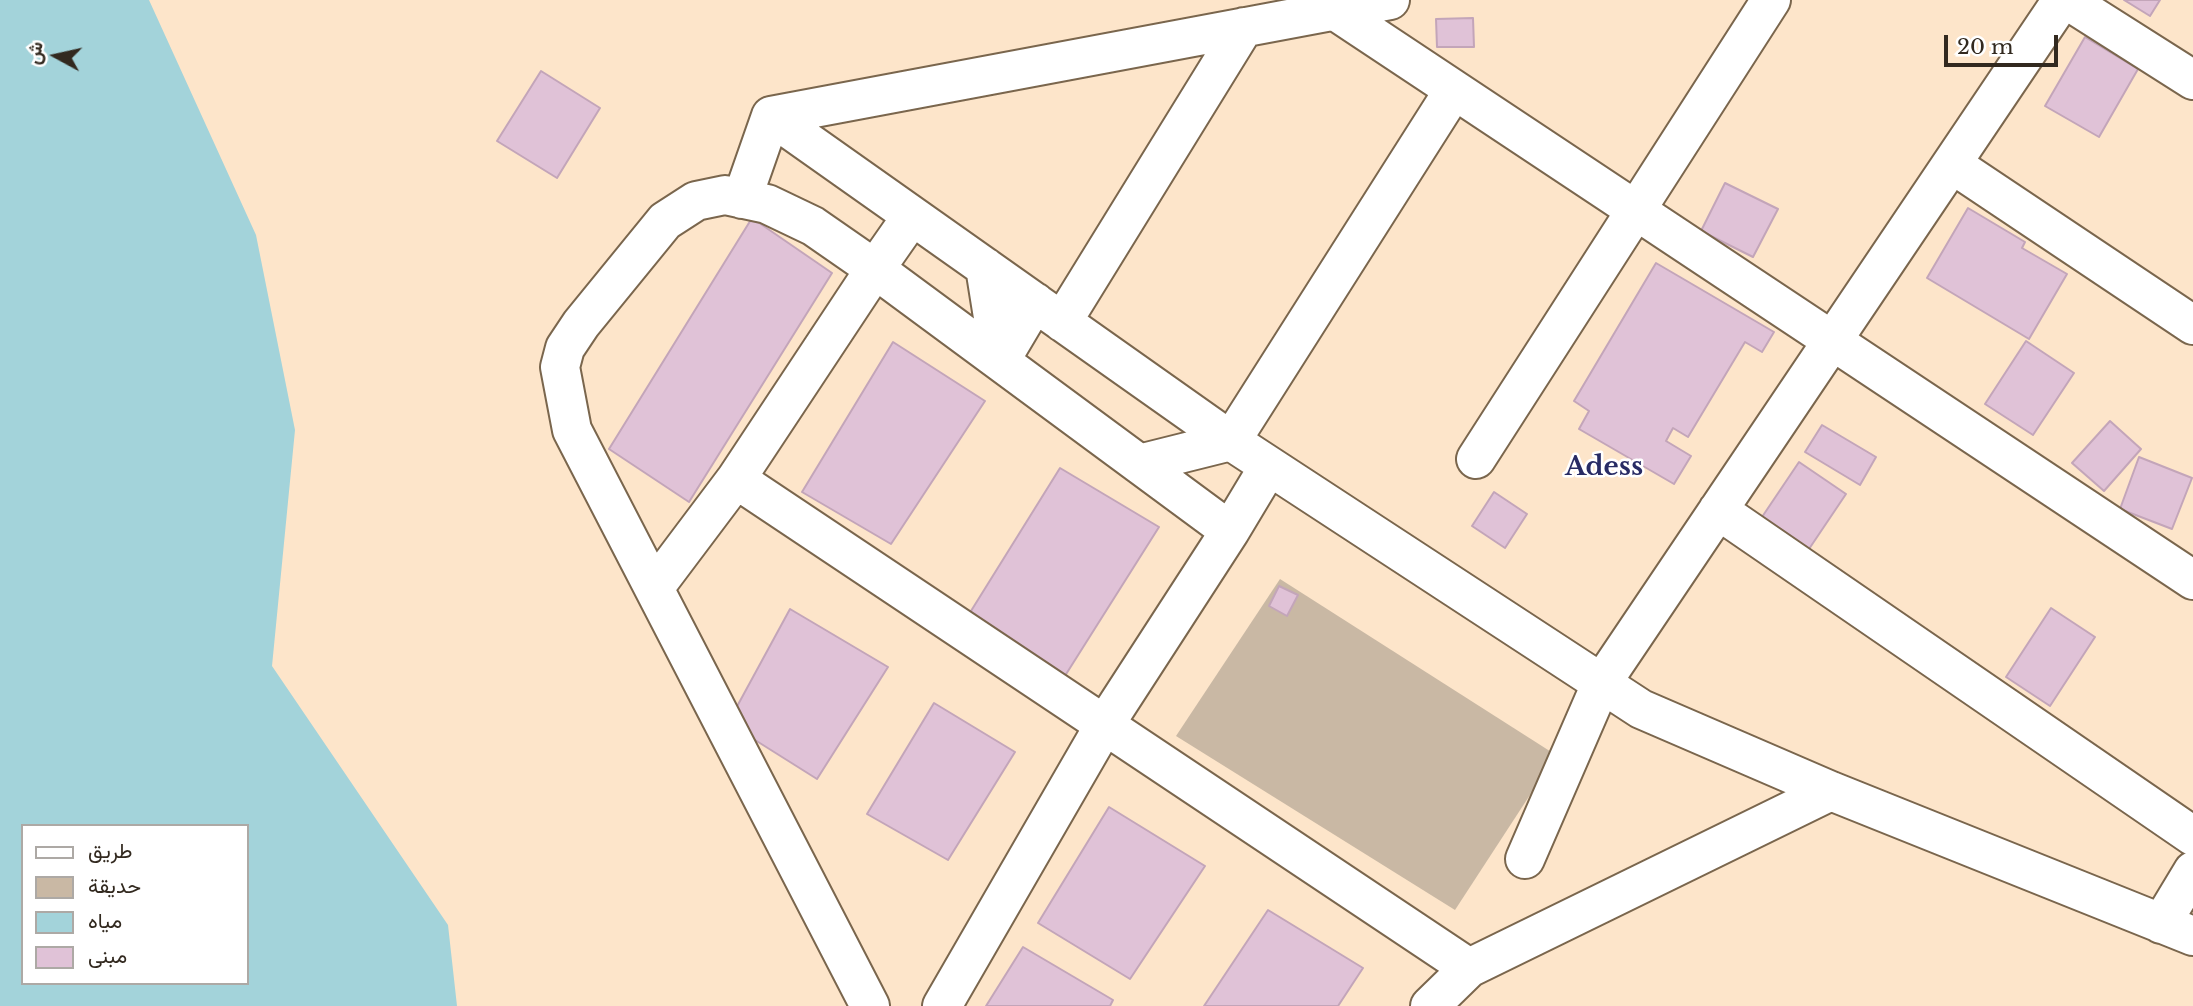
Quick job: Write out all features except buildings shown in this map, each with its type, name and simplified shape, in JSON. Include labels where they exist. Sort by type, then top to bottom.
[{"type":"street","points":[[771,116],[1390,0]]},
{"type":"street","points":[[1476,459],[1771,0]]},
{"type":"street","points":[[1525,859],[1601,684],[2062,0]]},
{"type":"street","points":[[2067,0],[2193,80]]},
{"type":"street","points":[[1334,10],[2193,580]]},
{"type":"street","points":[[1000,361],[1048,312],[1244,27]]},
{"type":"street","points":[[1139,464],[1231,441],[1454,90]]},
{"type":"street","points":[[742,199],[771,116]]},
{"type":"street","points":[[771,116],[1231,441],[1641,709],[1831,791],[2177,930],[2193,871]]},
{"type":"street","points":[[1952,164],[2193,325]]},
{"type":"street","points":[[870,1006],[572,430],[560,368],[565,348],[581,324],[665,220],[696,201],[725,195],[776,208],[813,226],[875,269],[1230,531]]},
{"type":"street","points":[[654,588],[736,480],[912,216]]},
{"type":"street","points":[[985,267],[1000,361]]},
{"type":"street","points":[[942,319],[991,310],[1048,312]]},
{"type":"street","points":[[942,1006],[1105,724],[1269,466]]},
{"type":"street","points":[[736,480],[1469,968]]},
{"type":"street","points":[[1718,510],[2193,836]]},
{"type":"street","points":[[1430,1006],[1469,968],[1831,791]]},
{"type":"green space","points":[[1280,579],[1556,755],[1455,910],[1176,736]]},
{"type":"water","points":[[0,0],[149,0],[256,235],[295,430],[272,666],[448,925],[457,1006],[0,1006]]},
{"type":"district","name":"Adess","points":[[1604,468]]}]
